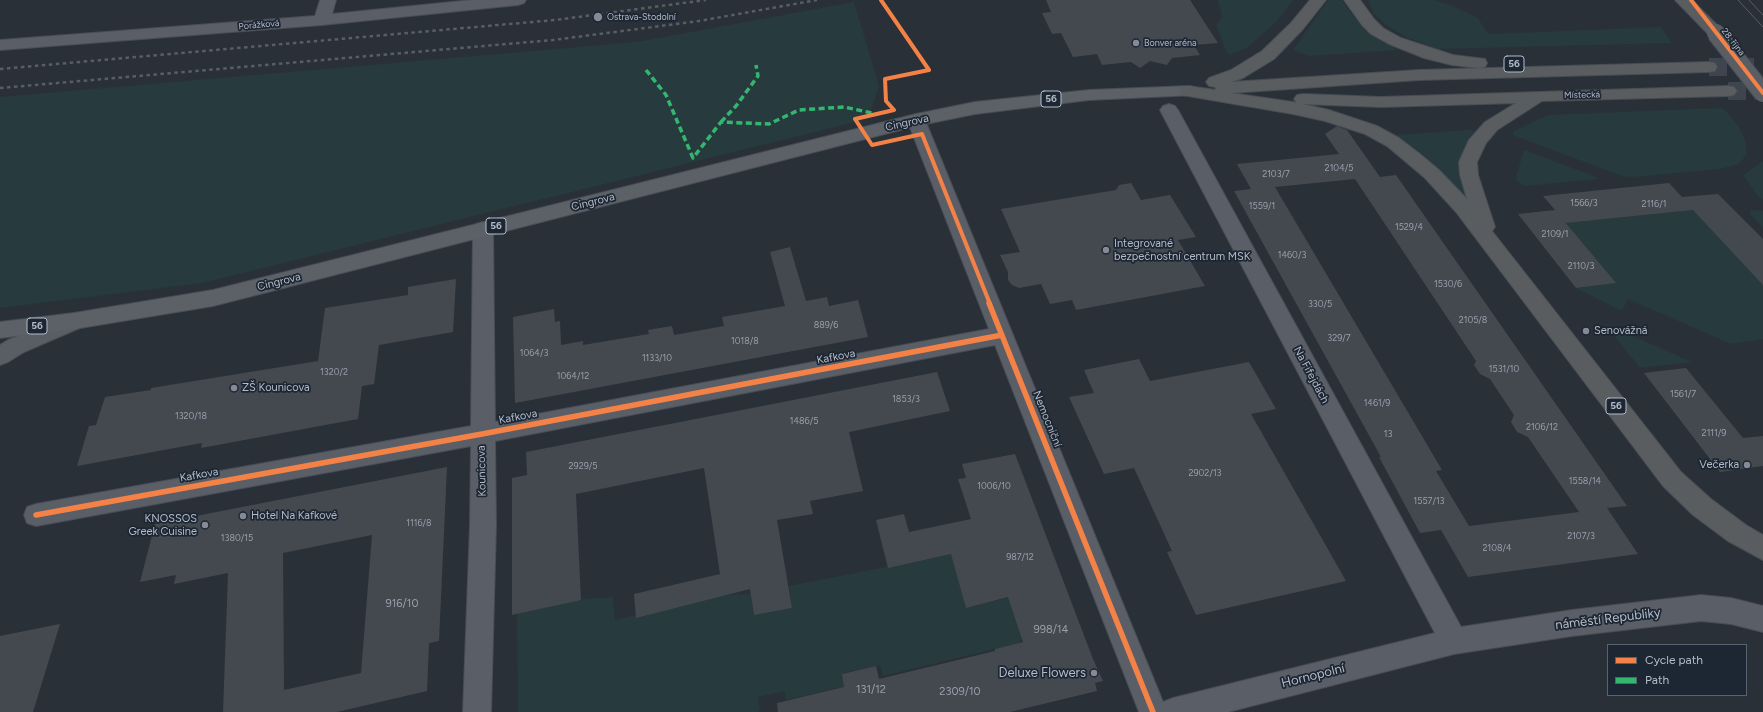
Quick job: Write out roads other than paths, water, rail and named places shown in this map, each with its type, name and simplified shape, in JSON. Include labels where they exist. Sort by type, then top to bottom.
[{"type":"highway","name":"56","points":[[1188,91],[1238,74],[1268,55],[1297,26],[1318,0]]},
{"type":"highway","name":"56","points":[[1188,91],[1311,81],[1418,75],[1703,67],[1495,64],[1452,60],[1416,50],[1382,34],[1368,22],[1352,0]]},
{"type":"highway","points":[[1683,0],[1716,34]]},
{"type":"highway","name":"56","points":[[1188,91],[1317,113],[1357,125],[1383,136],[1402,149],[1432,174],[1463,207],[1672,479],[1702,506],[1737,533],[1763,548]]},
{"type":"highway","name":"Místecká","points":[[1188,91],[1319,100],[1436,101],[1541,96],[1728,91]]},
{"type":"highway","name":"56","points":[[1490,243],[1469,176],[1468,162],[1478,140],[1490,126],[1541,96]]},
{"type":"main road","name":"Cingrova","points":[[0,330],[74,321],[213,298],[916,120],[975,108],[1033,100],[1089,95],[1188,91]]},
{"type":"street","points":[[322,20],[328,0]]},
{"type":"street","name":"Porážková","points":[[0,45],[322,20],[518,0]]},
{"type":"street","name":"28. října","points":[[1691,0],[1763,93]]},
{"type":"street","name":"Na Fifejdách","points":[[1169,110],[1454,641]]},
{"type":"street","name":"Nemocniční","points":[[916,120],[1153,712]]},
{"type":"street","name":"Kounicova","points":[[477,712],[483,525],[482,434],[484,229]]},
{"type":"street","points":[[0,356],[16,346],[74,321]]},
{"type":"street","name":"Kafkova","points":[[36,515],[482,434],[1002,335]]},
{"type":"street","name":"náměstí Republiky","points":[[1454,641],[1572,623],[1701,608],[1731,611],[1763,618]]},
{"type":"street","name":"Hornopolní","points":[[1173,712],[1454,641]]},
{"type":"tunnel","points":[[1709,67],[1763,67]]},
{"type":"tunnel","points":[[1728,91],[1763,91]]},
{"type":"tram line","points":[[1738,0],[1763,27]]},
{"type":"tram line","points":[[1749,0],[1763,15]]},
{"type":"railway","points":[[0,69],[555,20],[706,0]]},
{"type":"railway","points":[[0,88],[553,40],[699,21],[817,0]]},
{"type":"place","name":"Ostrava-Stodolní","points":[[598,17]]},
{"type":"place","name":"Bonver aréna","points":[[1136,43]]},
{"type":"place","name":"Integrované bezpečnostní centrum MSK","points":[[1106,250]]},
{"type":"place","name":"Senovážná","points":[[1586,331]]},
{"type":"place","name":"ZŠ Kounicova","points":[[234,388]]},
{"type":"place","name":"Večerka","points":[[1747,465]]},
{"type":"place","name":"Hotel Na Kafkové","points":[[243,516]]},
{"type":"place","name":"KNOSSOS Greek Cuisine","points":[[205,525]]},
{"type":"place","name":"Deluxe Flowers","points":[[1094,673]]}]
